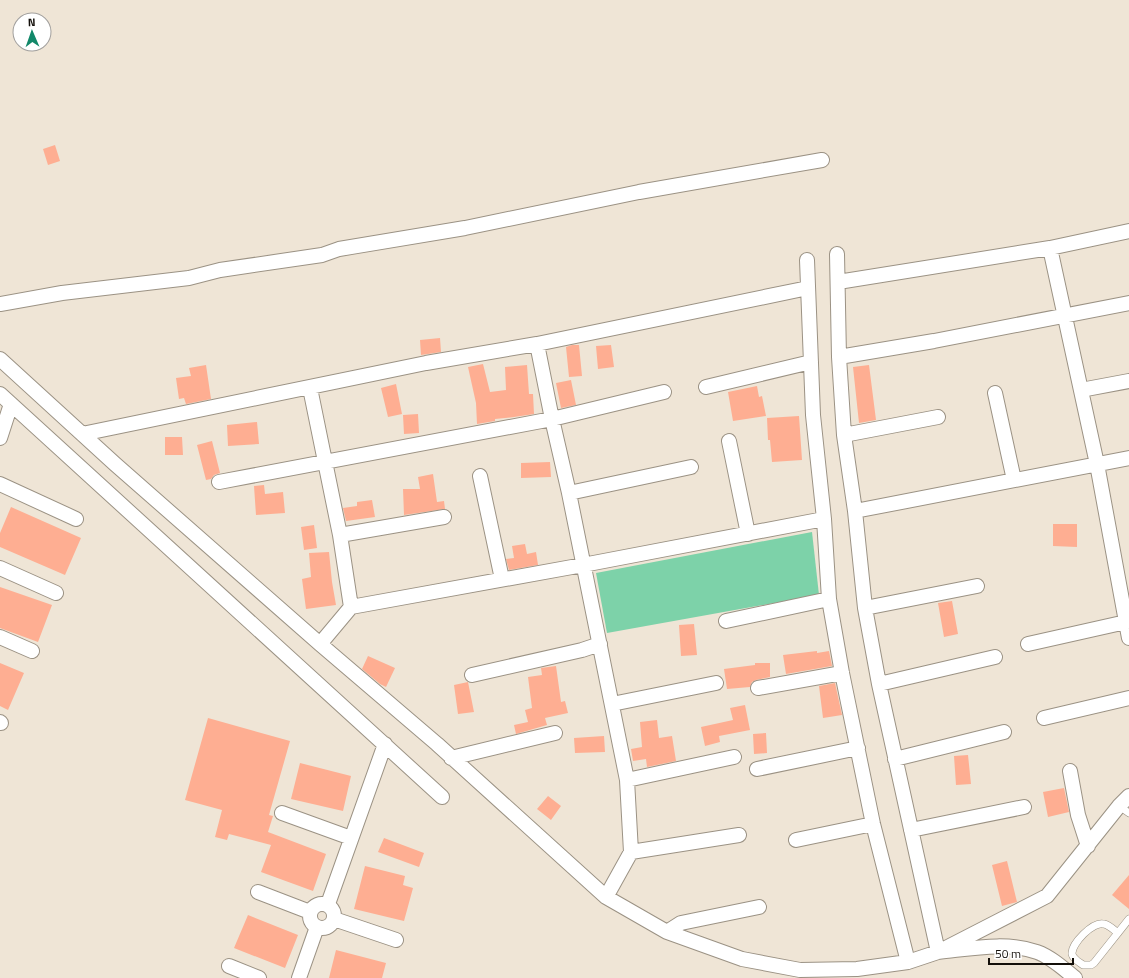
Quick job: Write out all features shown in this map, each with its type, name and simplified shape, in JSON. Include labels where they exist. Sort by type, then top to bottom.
[{"type":"street","points":[[0,304],[62,293],[189,278],[220,270],[322,255],[339,249],[465,228],[639,192],[822,160]]},
{"type":"street","points":[[838,282],[1050,248],[1129,231]]},
{"type":"street","points":[[1050,248],[1126,606],[1126,622],[1129,638]]},
{"type":"street","points":[[837,254],[839,357],[844,435],[865,608],[879,684],[938,952]]},
{"type":"street","points":[[807,260],[813,415],[824,519],[829,599],[842,673],[873,824],[908,962]]},
{"type":"street","points":[[82,434],[426,363],[537,344],[808,288]]},
{"type":"street","points":[[839,357],[1129,304]]},
{"type":"street","points":[[537,344],[569,493],[627,780],[631,852],[606,897]]},
{"type":"street","points":[[0,359],[82,434],[320,644],[437,744],[606,897],[666,932],[742,959],[800,970],[857,969],[908,962],[938,952],[1047,896],[1088,846],[1126,805]]},
{"type":"street","points":[[706,387],[811,362]]},
{"type":"street","points":[[1081,390],[1129,381]]},
{"type":"street","points":[[310,388],[340,536],[351,607]]},
{"type":"street","points":[[219,482],[552,419],[664,392]]},
{"type":"street","points":[[995,393],[1014,480]]},
{"type":"street","points":[[0,394],[442,797]]},
{"type":"street","points":[[0,438],[11,404]]},
{"type":"street","points":[[844,435],[938,417]]},
{"type":"street","points":[[729,440],[748,534]]},
{"type":"street","points":[[854,511],[1129,458]]},
{"type":"street","points":[[569,493],[691,467]]},
{"type":"street","points":[[480,476],[502,579]]},
{"type":"street","points":[[0,484],[76,519]]},
{"type":"street","points":[[340,536],[444,517]]},
{"type":"street","points":[[320,644],[351,607],[824,519]]},
{"type":"street","points":[[0,568],[56,593]]},
{"type":"street","points":[[865,608],[977,586]]},
{"type":"street","points":[[726,621],[829,599]]},
{"type":"street","points":[[1028,644],[1126,622]]},
{"type":"street","points":[[0,637],[32,651]]},
{"type":"street","points":[[472,675],[582,650],[600,644]]},
{"type":"street","points":[[879,684],[995,657]]},
{"type":"street","points":[[758,688],[842,673]]},
{"type":"street","points":[[612,704],[716,683]]},
{"type":"street","points":[[1044,718],[1129,698]]},
{"type":"street","points":[[895,758],[1004,732]]},
{"type":"street","points":[[452,758],[555,733]]},
{"type":"street","points":[[328,904],[385,744]]},
{"type":"street","points":[[757,769],[858,748]]},
{"type":"street","points":[[627,780],[734,756]]},
{"type":"street","points":[[1070,771],[1078,815],[1088,846]]},
{"type":"street","points":[[911,830],[1024,807]]},
{"type":"street","points":[[282,813],[351,838]]},
{"type":"street","points":[[796,840],[873,824]]},
{"type":"street","points":[[631,852],[739,835]]},
{"type":"street","points":[[258,892],[310,912]]},
{"type":"street","points":[[328,904],[334,911],[334,919],[332,923],[325,928],[317,927],[311,920],[310,912],[316,905],[328,904]]},
{"type":"street","points":[[666,932],[681,923],[759,907]]},
{"type":"street","points":[[334,919],[396,940]]},
{"type":"street","points":[[299,978],[317,927]]},
{"type":"street","points":[[938,952],[991,947],[1014,947],[1038,952],[1075,978]]},
{"type":"street","points":[[229,966],[259,978]]},
{"type":"lane","points":[[1118,933],[1104,924],[1092,926],[1073,946],[1072,954],[1083,965],[1091,965],[1094,963],[1118,933],[1129,919]]},
{"type":"green space","points":[[812,532],[819,595],[607,633],[596,573]]},
{"type":"building","points":[[55,145],[60,161],[48,165],[43,149]]},
{"type":"building","points":[[440,338],[441,352],[421,355],[420,340]]},
{"type":"building","points":[[579,345],[582,376],[569,377],[566,347]]},
{"type":"building","points":[[611,345],[614,367],[598,369],[596,346]]},
{"type":"building","points":[[483,364],[490,392],[506,390],[505,367],[527,365],[529,394],[533,394],[534,414],[495,419],[495,421],[477,424],[476,403],[468,367]]},
{"type":"building","points":[[206,365],[211,399],[186,404],[184,398],[179,399],[176,378],[191,376],[189,368]]},
{"type":"building","points":[[869,365],[876,420],[859,423],[853,367]]},
{"type":"building","points":[[571,380],[576,405],[561,408],[556,383]]},
{"type":"building","points":[[396,384],[402,414],[388,417],[381,388]]},
{"type":"building","points":[[757,386],[759,397],[762,396],[766,416],[733,421],[728,392]]},
{"type":"building","points":[[418,414],[419,433],[404,434],[403,415]]},
{"type":"building","points":[[799,416],[802,460],[772,462],[770,440],[768,440],[767,418]]},
{"type":"building","points":[[257,422],[259,444],[228,446],[227,425]]},
{"type":"building","points":[[165,437],[182,437],[183,455],[165,455]]},
{"type":"building","points":[[212,441],[220,473],[214,475],[211,479],[206,480],[197,445]]},
{"type":"building","points":[[550,462],[551,477],[521,478],[521,463]]},
{"type":"building","points":[[433,474],[437,502],[444,501],[445,509],[404,515],[403,489],[420,489],[418,477]]},
{"type":"building","points":[[264,485],[265,494],[283,492],[285,513],[256,515],[254,486]]},
{"type":"building","points":[[372,500],[375,517],[346,521],[343,508],[357,506],[357,502]]},
{"type":"building","points":[[11,507],[81,538],[65,575],[0,547],[0,533]]},
{"type":"building","points":[[1053,524],[1077,524],[1077,547],[1053,546]]},
{"type":"building","points":[[314,525],[317,548],[304,550],[301,527]]},
{"type":"building","points":[[525,544],[527,554],[536,552],[538,565],[509,570],[506,559],[514,558],[512,546]]},
{"type":"building","points":[[329,552],[336,605],[306,609],[302,579],[311,577],[309,553]]},
{"type":"building","points":[[0,587],[52,605],[38,642],[0,628]]},
{"type":"building","points":[[952,601],[958,634],[944,637],[938,603]]},
{"type":"building","points":[[694,624],[697,655],[681,656],[679,625]]},
{"type":"building","points":[[817,651],[817,653],[829,651],[832,666],[786,674],[783,655]]},
{"type":"building","points":[[368,656],[395,668],[386,687],[362,669]]},
{"type":"building","points":[[0,663],[24,673],[8,710],[0,706]]},
{"type":"building","points":[[755,663],[770,663],[770,677],[752,682],[750,687],[727,689],[724,669],[755,665]]},
{"type":"building","points":[[556,666],[561,702],[565,701],[568,713],[545,718],[547,725],[516,734],[514,725],[528,722],[525,710],[532,708],[528,677],[542,675],[541,668]]},
{"type":"building","points":[[468,682],[474,712],[458,714],[454,685]]},
{"type":"building","points":[[835,683],[842,715],[823,718],[819,686]]},
{"type":"building","points":[[745,705],[750,730],[719,736],[720,742],[705,746],[701,727],[733,720],[730,708]]},
{"type":"building","points":[[208,718],[290,741],[269,815],[273,816],[268,832],[326,854],[313,891],[261,872],[271,845],[229,834],[227,840],[215,837],[222,810],[185,800]]},
{"type":"building","points":[[657,720],[659,738],[672,736],[676,761],[647,767],[646,759],[633,761],[631,749],[642,747],[640,722]]},
{"type":"building","points":[[766,733],[767,753],[754,754],[753,734]]},
{"type":"building","points":[[604,736],[605,752],[575,753],[574,738]]},
{"type":"building","points":[[968,755],[971,784],[956,785],[954,756]]},
{"type":"building","points":[[300,763],[351,776],[343,811],[291,799]]},
{"type":"building","points":[[1064,788],[1069,812],[1048,817],[1043,792]]},
{"type":"building","points":[[548,796],[561,806],[551,820],[537,809]]},
{"type":"building","points":[[384,838],[424,853],[419,867],[378,852]]},
{"type":"building","points":[[1007,861],[1017,902],[1002,906],[992,865]]},
{"type":"building","points":[[365,866],[405,876],[403,885],[413,888],[404,921],[354,909]]},
{"type":"building","points":[[1129,875],[1129,909],[1112,895]]},
{"type":"building","points":[[248,915],[298,935],[285,968],[234,948]]},
{"type":"building","points":[[336,950],[386,963],[382,978],[329,978]]}]
